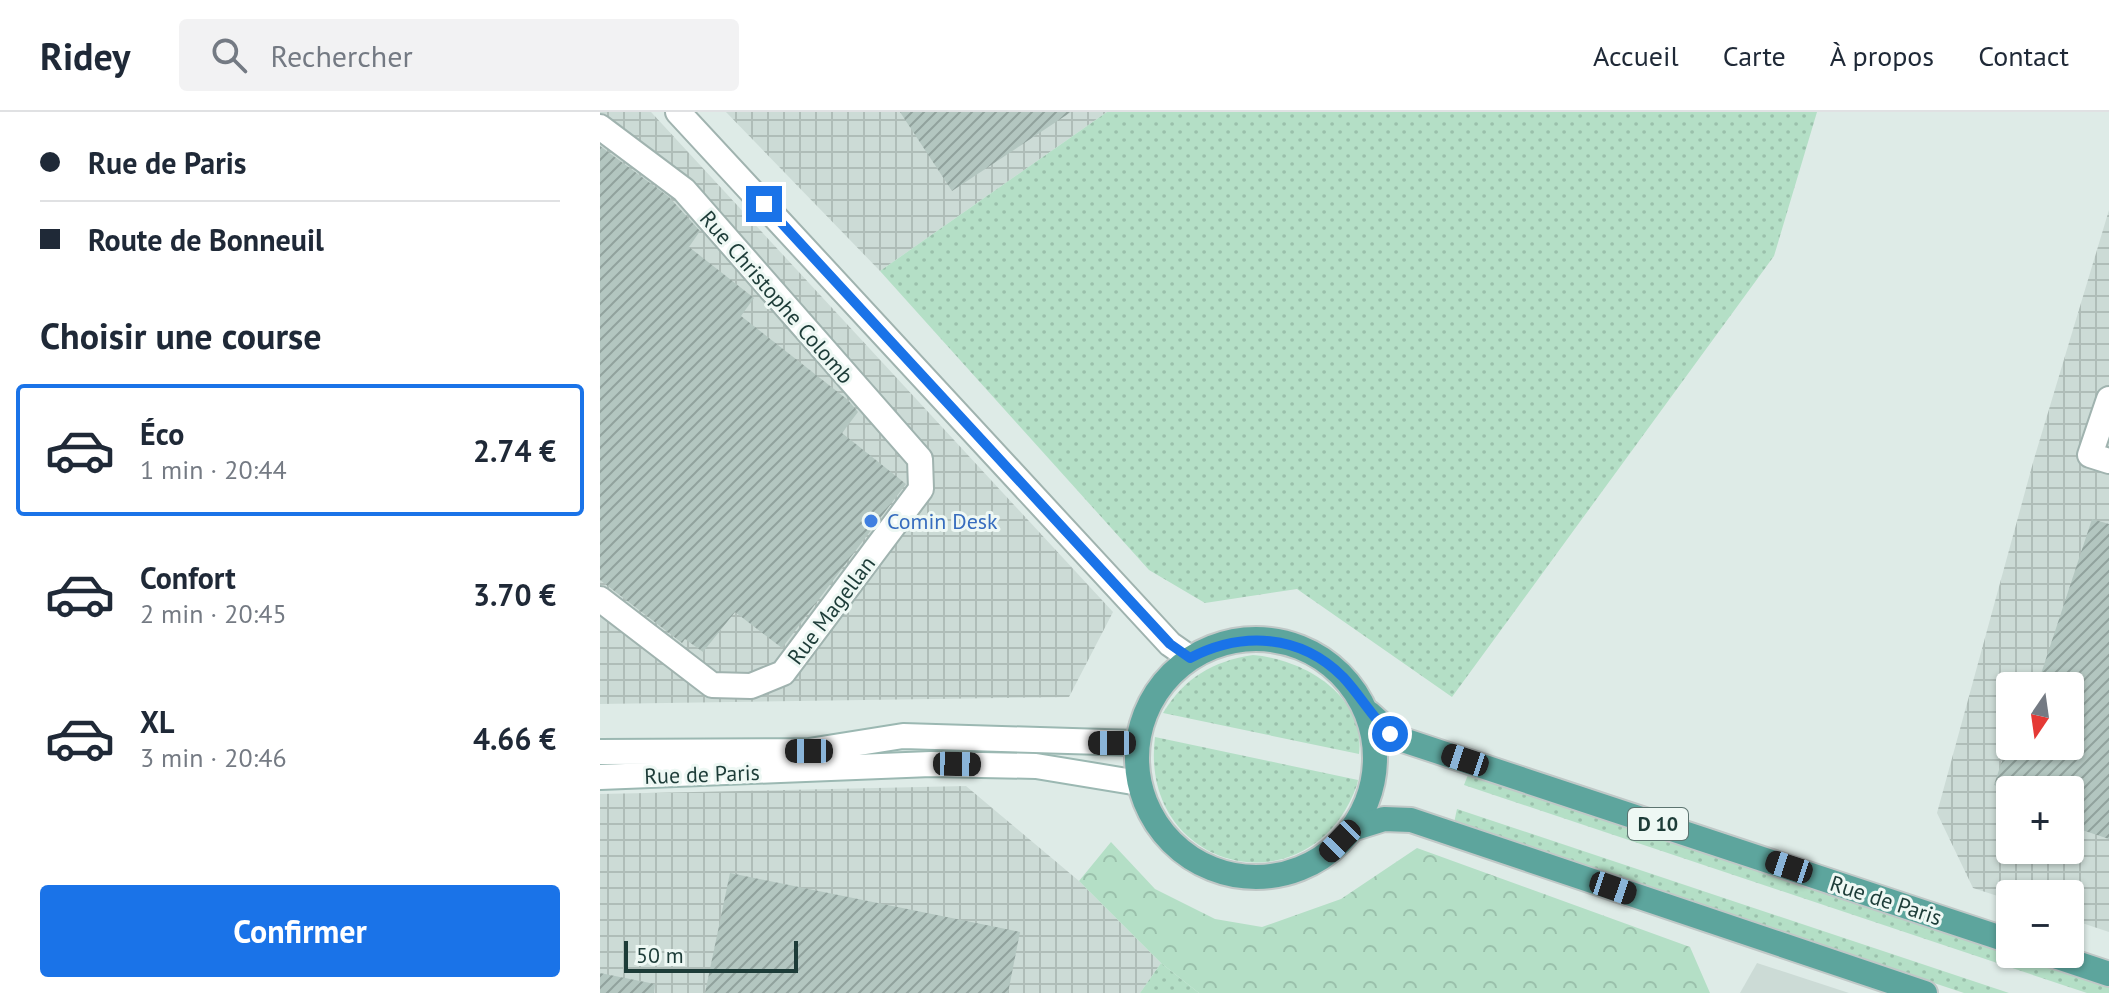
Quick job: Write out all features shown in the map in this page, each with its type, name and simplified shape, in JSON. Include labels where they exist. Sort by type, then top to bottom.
[{"type":"main road","points":[[1252,639],[1298,647],[1320,658],[1345,678],[1363,705],[1373,736],[1375,770],[1371,791],[1352,829],[1328,853],[1298,870],[1265,877],[1231,875],[1198,863],[1171,843],[1150,815],[1139,783],[1137,743],[1153,697],[1169,675],[1190,658],[1220,645],[1252,639]]},
{"type":"main road","name":"Rue de Paris","points":[[1363,705],[1397,738],[1996,936]]},
{"type":"main road","points":[[1352,829],[1384,819],[1411,820],[1925,993]]},
{"type":"main road","points":[[2084,966],[2109,974]]},
{"type":"street","points":[[678,112],[1170,644],[1190,658]]},
{"type":"street","name":"Rue Christophe Colomb","points":[[600,127],[684,190],[920,459],[921,489]]},
{"type":"street","points":[[2100,458],[2109,399]]},
{"type":"street","name":"Rue Magellan","points":[[600,599],[712,685],[751,686],[783,673],[921,489]]},
{"type":"street","name":"Rue de Paris","points":[[600,752],[809,751],[903,736],[1137,743]]},
{"type":"street","name":"Rue de Paris","points":[[600,777],[931,764],[1036,766],[1139,783]]},
{"type":"shaded area","points":[[600,112],[651,112],[1113,612],[1069,697],[600,704]]},
{"type":"shaded area","points":[[726,112],[1107,112],[880,271]]},
{"type":"shaded area","points":[[2109,210],[2109,932],[2084,924],[2084,880],[1996,880],[1996,895],[1973,888],[1937,813],[2034,459]]},
{"type":"shaded area","points":[[966,786],[1079,881],[1161,963],[1140,993],[600,993],[600,794]]},
{"type":"shaded area","points":[[1757,963],[1849,993],[1740,993]]},
{"type":"green space","points":[[1107,112],[1817,112],[1774,256],[1452,697],[1297,589],[1205,603],[1149,570],[880,271]]},
{"type":"green space","points":[[1253,655],[1292,664],[1327,684],[1342,698],[1359,733],[1359,754],[1163,713],[1180,690],[1201,673],[1225,662]]},
{"type":"green space","points":[[1155,737],[1358,780],[1357,785],[1334,825],[1304,850],[1268,862],[1232,860],[1199,845],[1173,819],[1157,783]]},
{"type":"green space","points":[[1469,772],[1996,948],[1996,963],[1464,785]]},
{"type":"green space","points":[[1457,809],[2009,993],[1964,993],[1454,823]]},
{"type":"green space","points":[[1111,842],[1155,889],[1215,919],[1262,927],[1341,899],[1417,848],[1690,947],[1710,993],[1199,993],[1161,963],[1079,881]]},
{"type":"green space","points":[[1161,963],[1199,993],[1140,993]]},
{"type":"green space","points":[[2012,968],[2055,968],[2109,986],[2109,993],[2087,993]]},
{"type":"building","points":[[900,112],[1071,112],[952,191]]},
{"type":"building","points":[[600,146],[669,197],[700,231],[689,247],[754,298],[741,316],[848,400],[858,412],[842,433],[906,484],[782,648],[735,612],[703,652],[685,639],[682,643],[600,580]]},
{"type":"building","points":[[2092,519],[2109,524],[2109,839],[2084,831],[2084,776],[1997,776],[2002,760],[2084,760],[2084,672],[2042,672]]},
{"type":"building","points":[[730,873],[1020,932],[1008,993],[705,993]]},
{"type":"building","points":[[600,973],[655,984],[654,993],[600,993]]},
{"type":"place","name":"Comin Desk","points":[[871,521]]},
{"type":"route","points":[[764,204],[1170,644],[1190,658],[1231,641],[1274,640],[1298,647],[1320,658],[1345,678],[1363,705],[1390,734]]}]
